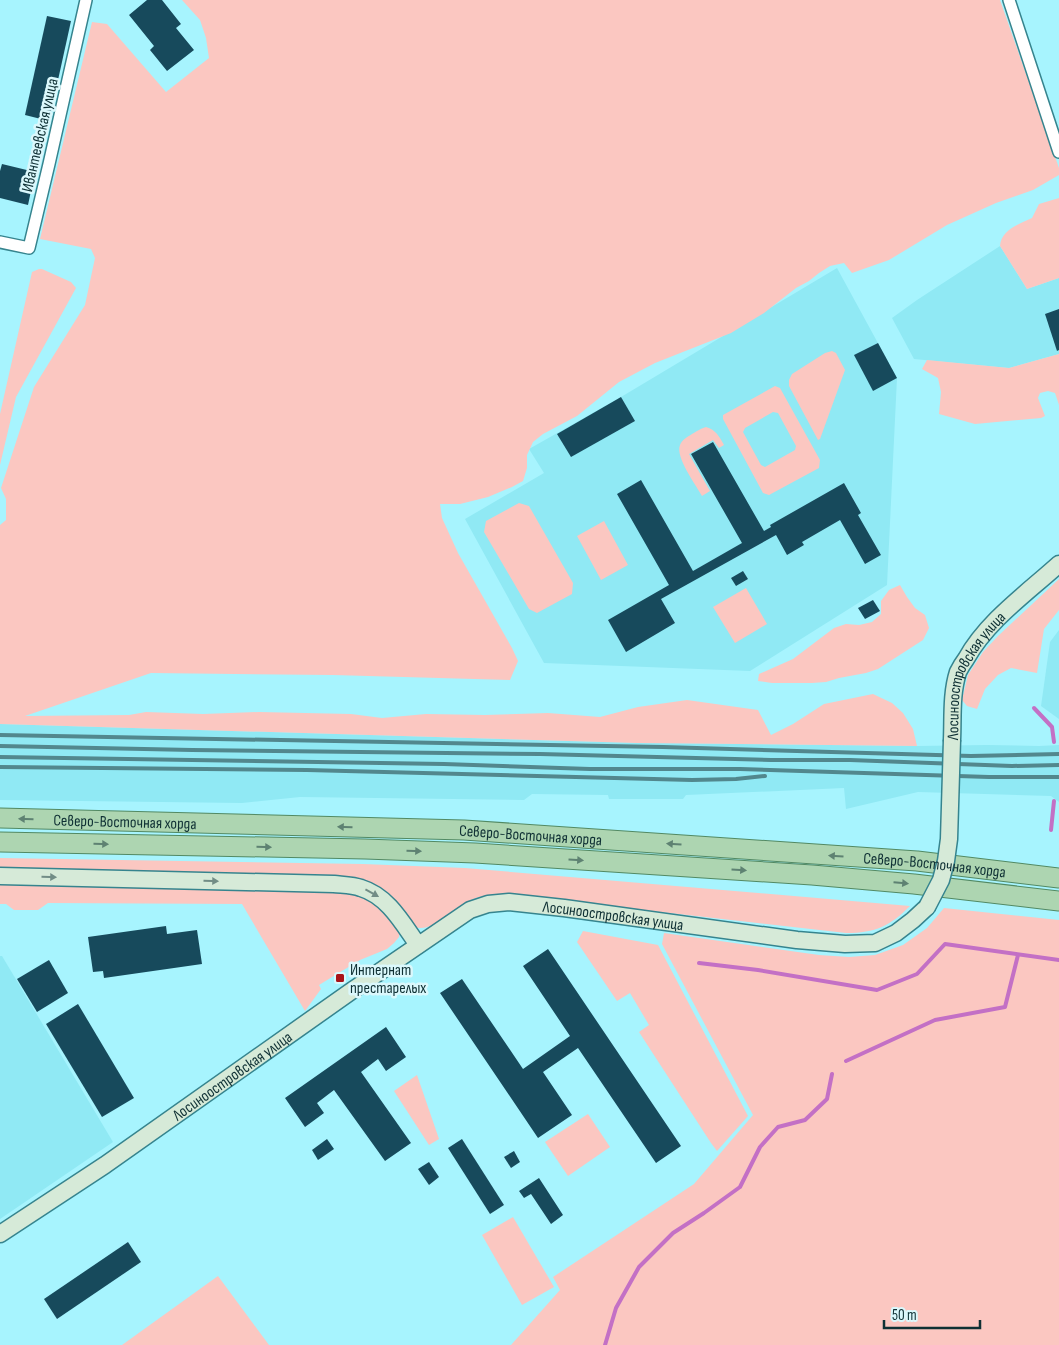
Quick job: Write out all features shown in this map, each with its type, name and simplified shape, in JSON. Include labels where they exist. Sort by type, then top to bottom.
[{"type":"main road","name":"Северо-Восточная хорда","points":[[0,818],[464,830],[916,861],[1059,878]]},
{"type":"main road","name":"Северо-Восточная хорда","points":[[0,842],[476,853],[812,875],[914,884],[1059,901]]},
{"type":"street","name":"Ивантеевская улица","points":[[0,242],[29,248],[50,164],[86,0]]},
{"type":"street","points":[[1008,0],[1059,152]]},
{"type":"street","name":"Лосиноостровская улица","points":[[0,1234],[106,1165],[251,1061],[470,910],[488,904],[509,902],[797,940],[845,944],[875,943],[896,933],[927,907],[941,880],[946,861],[949,839],[953,697],[959,671],[982,634],[1059,564]]},
{"type":"street","points":[[0,876],[352,886],[367,890],[391,908],[418,945]]},
{"type":"shaded area","points":[[182,0],[1000,0],[1059,168],[1059,175],[1033,190],[996,203],[947,225],[889,260],[852,273],[844,263],[830,266],[796,288],[764,313],[731,333],[655,363],[619,382],[577,416],[543,434],[533,442],[527,455],[527,468],[523,481],[488,497],[460,504],[440,504],[442,518],[458,553],[518,661],[510,680],[333,675],[151,673],[25,716],[129,715],[146,712],[203,714],[259,712],[351,714],[382,718],[426,714],[548,713],[600,717],[638,707],[687,700],[758,710],[771,735],[793,724],[824,704],[873,694],[892,703],[903,713],[913,729],[917,746],[637,743],[0,724],[0,525],[6,520],[6,499],[1,488],[34,387],[85,305],[95,258],[91,249],[40,239],[92,22],[107,24],[166,92],[209,58],[206,38],[200,20]]},
{"type":"shaded area","points":[[1059,198],[1059,278],[1027,289],[1000,246],[1001,240],[1012,228],[1032,218],[1039,204]]},
{"type":"shaded area","points":[[1000,246],[1027,289],[1059,278],[1059,354],[1009,368],[914,359],[892,318]]},
{"type":"shaded area","points":[[837,268],[897,378],[887,585],[750,671],[544,663],[465,519],[544,473],[529,449],[621,397]]},
{"type":"shaded area","points":[[39,269],[71,282],[76,288],[16,397],[0,465],[0,414],[32,272]]},
{"type":"shaded area","points":[[832,351],[836,353],[845,370],[820,439],[818,440],[789,386],[789,380],[792,374],[825,353]]},
{"type":"shaded area","points":[[1059,354],[1059,405],[1055,393],[1048,391],[1040,393],[1038,398],[1045,416],[1041,418],[975,424],[939,414],[941,392],[938,378],[922,369],[927,360],[1009,368]]},
{"type":"shaded area","points":[[775,386],[780,388],[820,460],[819,468],[769,495],[763,493],[723,419],[723,415]],"holes":[[[773,412],[778,413],[796,446],[795,450],[765,467],[761,465],[743,432],[745,428]]]},
{"type":"shaded area","points":[[706,427],[719,436],[724,445],[719,448],[713,440],[689,454],[710,491],[702,496],[683,464],[679,450],[680,445],[685,439]]},
{"type":"shaded area","points":[[519,503],[529,506],[573,583],[572,594],[537,613],[529,609],[484,532],[486,521]]},
{"type":"shaded area","points":[[604,521],[628,565],[601,580],[577,536]]},
{"type":"shaded area","points":[[1059,579],[1059,610],[1044,629],[1037,673],[1011,668],[998,675],[985,689],[977,709],[967,706],[962,700],[968,675],[983,652]]},
{"type":"shaded area","points":[[900,585],[915,608],[925,615],[929,628],[923,640],[878,669],[866,673],[826,682],[772,683],[758,681],[759,674],[793,659],[834,628],[846,624],[859,625],[872,622],[881,614],[881,601],[889,590]]},
{"type":"shaded area","points":[[746,588],[767,624],[735,643],[713,607]]},
{"type":"shaded area","points":[[1059,630],[1059,719],[1041,706],[1050,642]]},
{"type":"shaded area","points":[[0,724],[637,743],[917,746],[1059,745],[1059,802],[1051,796],[918,792],[846,809],[844,788],[686,795],[683,799],[609,799],[608,795],[532,794],[524,800],[300,797],[242,803],[0,800]]},
{"type":"shaded area","points":[[0,858],[363,864],[465,868],[910,906],[896,919],[882,927],[866,932],[846,933],[511,895],[494,895],[476,898],[437,923],[422,928],[414,927],[374,889],[0,872]]},
{"type":"shaded area","points":[[0,879],[334,888],[380,902],[400,932],[399,937],[387,949],[360,960],[319,985],[321,989],[305,1011],[242,904],[48,903],[38,910],[14,910],[6,904],[0,904]]},
{"type":"shaded area","points":[[944,908],[1059,920],[1059,1345],[511,1345],[560,1290],[553,1277],[694,1184],[753,1115],[662,944],[664,933],[819,955],[849,957],[875,955],[903,945],[927,928]]},
{"type":"shaded area","points":[[583,931],[658,945],[748,1116],[717,1151],[639,1032],[649,1025],[630,993],[617,1001],[577,942]]},
{"type":"shaded area","points":[[0,956],[2,956],[113,1142],[0,1219]]},
{"type":"shaded area","points":[[417,1075],[439,1139],[429,1145],[394,1091]]},
{"type":"shaded area","points":[[588,1114],[610,1147],[568,1176],[545,1142]]},
{"type":"shaded area","points":[[513,1217],[554,1287],[522,1305],[482,1235]]},
{"type":"shaded area","points":[[218,1276],[269,1345],[122,1345]]},
{"type":"building","points":[[147,0],[162,0],[181,24],[176,28],[194,50],[167,71],[150,50],[154,46],[129,15]]},
{"type":"building","points":[[47,16],[71,21],[49,121],[25,115]]},
{"type":"building","points":[[2,164],[35,172],[28,205],[0,198],[0,171]]},
{"type":"building","points":[[1059,309],[1059,350],[1057,351],[1045,314]]},
{"type":"building","points":[[878,343],[897,378],[873,391],[854,355]]},
{"type":"building","points":[[621,397],[635,421],[571,457],[557,434]]},
{"type":"building","points":[[713,442],[764,531],[771,527],[770,525],[844,483],[861,513],[858,515],[881,555],[865,564],[840,520],[802,542],[804,545],[787,555],[776,535],[661,599],[675,623],[626,652],[608,620],[669,585],[617,494],[641,480],[693,571],[742,543],[691,454]]},
{"type":"building","points":[[743,571],[748,579],[736,586],[731,578]]},
{"type":"building","points":[[873,600],[880,611],[865,619],[858,608]]},
{"type":"building","points":[[166,926],[167,934],[197,930],[202,964],[104,978],[103,971],[93,972],[88,937]]},
{"type":"building","points":[[548,949],[681,1146],[656,1163],[578,1048],[543,1072],[572,1115],[538,1138],[440,993],[462,979],[523,1069],[570,1036],[523,966]]},
{"type":"building","points":[[49,960],[68,993],[37,1012],[17,979]]},
{"type":"building","points":[[78,1004],[134,1098],[102,1117],[46,1024]]},
{"type":"building","points":[[386,1027],[406,1057],[386,1071],[378,1059],[361,1072],[411,1143],[385,1161],[334,1090],[317,1103],[324,1113],[305,1127],[285,1098]]},
{"type":"building","points":[[327,1139],[334,1149],[318,1160],[312,1150]]},
{"type":"building","points":[[462,1139],[504,1205],[490,1214],[448,1148]]},
{"type":"building","points":[[514,1151],[520,1162],[511,1168],[504,1157]]},
{"type":"building","points":[[429,1162],[439,1177],[429,1185],[418,1169]]},
{"type":"building","points":[[539,1178],[563,1215],[551,1224],[531,1194],[524,1198],[519,1191]]},
{"type":"building","points":[[128,1242],[141,1262],[57,1319],[44,1299]]},
{"type":"waterway","points":[[1034,708],[1052,727],[1054,742]]},
{"type":"waterway","points":[[1051,830],[1054,801]]},
{"type":"waterway","points":[[699,963],[758,970],[877,990],[917,974],[945,944],[1059,960]]},
{"type":"waterway","points":[[846,1061],[935,1020],[1005,1007],[1018,955]]},
{"type":"waterway","points":[[605,1345],[616,1308],[639,1267],[673,1233],[740,1187],[760,1147],[778,1127],[805,1120],[827,1099],[832,1074]]},
{"type":"railway","points":[[0,735],[663,747],[971,756],[1059,754]]},
{"type":"railway","points":[[0,746],[850,760],[1012,766],[1059,765]]},
{"type":"railway","points":[[0,757],[444,764],[590,769],[740,769],[989,777],[1059,777]]},
{"type":"railway","points":[[0,767],[307,770],[692,780],[765,776]]},
{"type":"place","name":"Интернат престарелых","points":[[340,978]]}]
